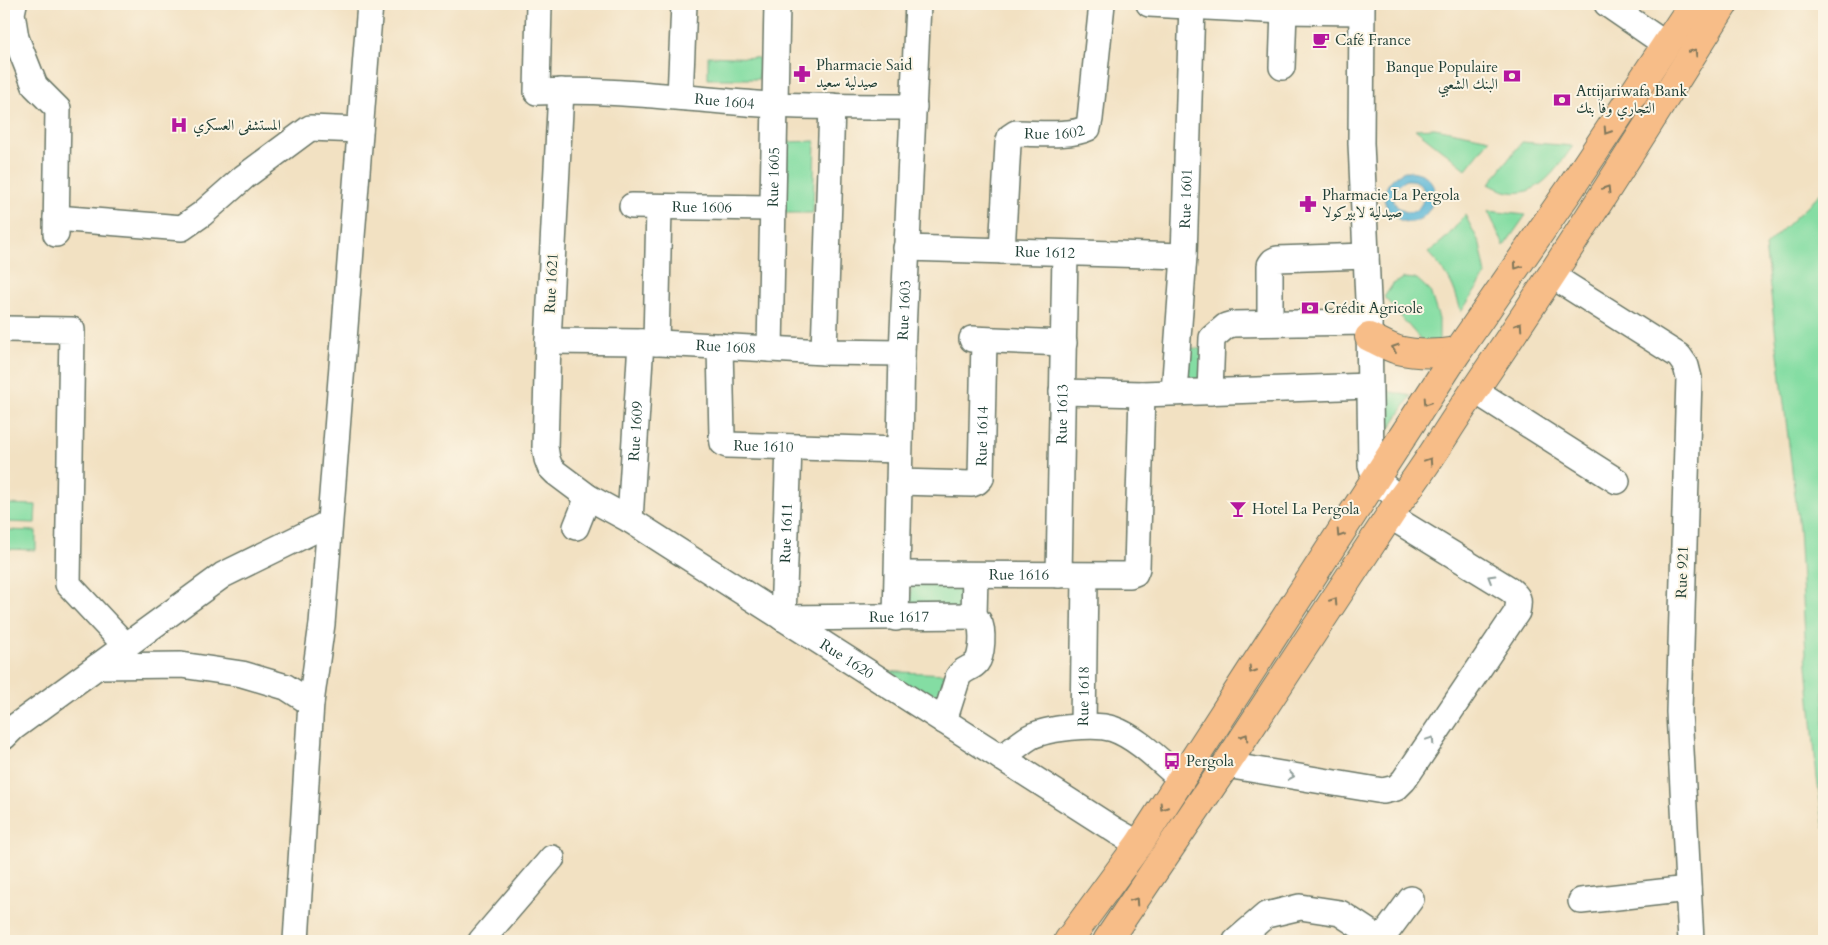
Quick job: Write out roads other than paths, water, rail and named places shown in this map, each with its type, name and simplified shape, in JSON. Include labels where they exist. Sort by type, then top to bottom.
[{"type":"main road","points":[[1068,941],[1139,844],[1458,351],[1570,189],[1693,4]]},
{"type":"main road","points":[[1087,916],[1109,939],[1553,274],[1724,4]]},
{"type":"main road","points":[[1369,329],[1397,350],[1445,353],[1458,351]]},
{"type":"street","points":[[14,4],[12,13],[16,38],[35,86],[58,109],[56,226],[182,228],[202,214],[244,177],[310,128],[360,130]]},
{"type":"street","points":[[296,941],[311,703],[322,624],[370,4]]},
{"type":"street","name":"Rue 1621","points":[[539,4],[549,92],[548,341],[545,447],[550,467],[556,473]]},
{"type":"street","points":[[680,97],[684,4]]},
{"type":"street","name":"Rue 1605","points":[[770,349],[777,4]]},
{"type":"street","name":"Rue 1603","points":[[896,618],[902,353],[918,4]]},
{"type":"street","name":"Rue 1602","points":[[1002,251],[1008,144],[1010,137],[1016,133],[1067,133],[1088,128],[1102,4]]},
{"type":"street","points":[[1149,4],[1284,10],[1362,8],[1360,143],[1369,329],[1371,466],[1376,479],[1395,508],[1509,589],[1518,596],[1519,604],[1511,620],[1404,780],[1396,788],[1383,791],[1226,765]]},
{"type":"street","points":[[1607,4],[1665,44]]},
{"type":"street","name":"Rue 1601","points":[[1174,392],[1184,256],[1192,5]]},
{"type":"street","points":[[1282,68],[1284,10]]},
{"type":"street","name":"Rue 1604","points":[[549,92],[627,92],[774,105],[914,107]]},
{"type":"street","points":[[824,352],[832,106]]},
{"type":"street","name":"Rue 1606","points":[[632,206],[773,208]]},
{"type":"street","name":"Rue 1609","points":[[630,520],[648,343],[659,207]]},
{"type":"street","name":"Rue 1612","points":[[906,248],[1184,256]]},
{"type":"street","name":"Rue 1613","points":[[1059,575],[1065,253]]},
{"type":"street","points":[[1270,323],[1270,266],[1273,261],[1277,259],[1366,256]]},
{"type":"street","name":"Rue 921","points":[[1553,274],[1565,284],[1679,356],[1686,366],[1689,378],[1679,704],[1691,941]]},
{"type":"street","points":[[1178,337],[1212,338],[1226,326],[1234,324],[1270,323],[1369,329]]},
{"type":"street","points":[[4,329],[72,330],[68,584],[126,646]]},
{"type":"street","points":[[1210,392],[1212,338]]},
{"type":"street","name":"Rue 1614","points":[[899,482],[972,484],[981,478],[978,340],[1064,342]]},
{"type":"street","name":"Rue 1608","points":[[548,341],[648,343],[824,352],[902,353]]},
{"type":"street","name":"Rue 1610","points":[[720,346],[723,443],[735,446],[899,450]]},
{"type":"street","points":[[1062,392],[1142,394],[1369,386]]},
{"type":"street","points":[[1474,390],[1617,481]]},
{"type":"street","name":"Rue 1616","points":[[898,574],[1085,576],[1130,575],[1135,573],[1137,568],[1142,394]]},
{"type":"street","name":"Rue 1611","points":[[784,618],[789,447]]},
{"type":"street","name":"Rue 1620","points":[[556,473],[588,497],[630,520],[1139,844]]},
{"type":"street","points":[[576,527],[588,497]]},
{"type":"street","points":[[4,737],[13,728],[223,575],[329,523]]},
{"type":"street","points":[[944,721],[958,676],[961,671],[974,665],[979,657],[982,638],[980,623],[974,616],[975,575]]},
{"type":"street","name":"Rue 1618","points":[[1002,758],[1032,736],[1046,731],[1083,726],[1085,576]]},
{"type":"street","name":"Rue 1617","points":[[784,618],[974,616]]},
{"type":"street","points":[[98,666],[181,665],[242,674],[286,687],[311,703]]},
{"type":"street","points":[[1083,726],[1112,728],[1133,739],[1181,779]]},
{"type":"street","points":[[481,941],[552,858]]},
{"type":"street","points":[[1581,901],[1688,889]]},
{"type":"street","points":[[1236,941],[1266,916],[1300,907],[1340,912],[1381,941],[1411,899]]},
{"type":"water","points":[[1405,171],[1422,174],[1431,182],[1434,193],[1432,204],[1425,215],[1416,221],[1404,222],[1387,208],[1384,195],[1386,189],[1393,178]],"holes":[[[1406,180],[1416,181],[1422,186],[1423,200],[1420,207],[1414,211],[1407,212],[1399,208],[1394,201],[1394,192],[1402,182]]]},
{"type":"place","name":"Café France","points":[[1321,40]]},
{"type":"place","name":"Pharmacie Said صيدلية سعيد","points":[[802,74]]},
{"type":"place","name":"Banque Populaire البنك الشعبي","points":[[1512,76]]},
{"type":"place","name":"Attijariwafa Bank التجاري وفا بنك","points":[[1562,100]]},
{"type":"place","name":"المستشفى العسكري","points":[[179,125]]},
{"type":"place","name":"Pharmacie La Pergola صيدلية لابيركولا","points":[[1308,204]]},
{"type":"place","name":"Crédit Agricole","points":[[1310,308]]},
{"type":"place","name":"Hotel La Pergola","points":[[1238,509]]},
{"type":"place","name":"Pergola","points":[[1172,761]]}]
